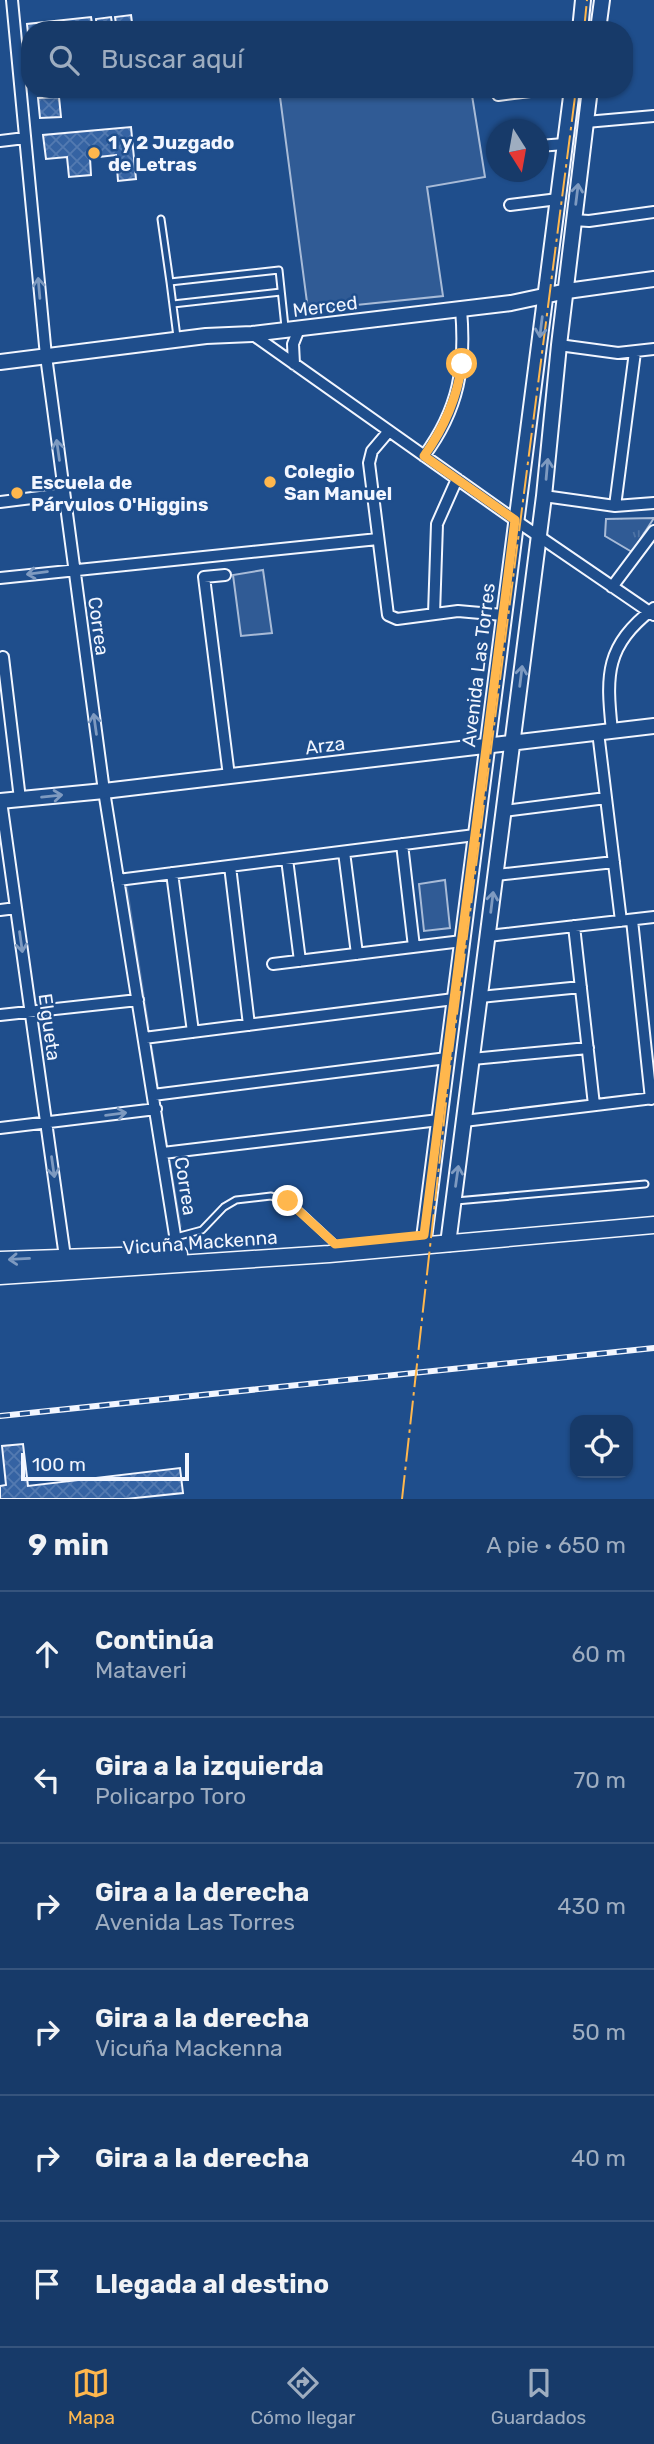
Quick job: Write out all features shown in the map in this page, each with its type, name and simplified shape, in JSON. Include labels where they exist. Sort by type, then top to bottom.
[{"type":"main road","points":[[580,21],[583,0]]},
{"type":"main road","points":[[599,21],[602,0]]},
{"type":"main road","name":"Avenida Las Torres","points":[[424,1241],[571,98]]},
{"type":"main road","points":[[448,1238],[539,537],[589,98]]},
{"type":"main road","name":"Merced","points":[[0,362],[461,309],[654,279]]},
{"type":"main road","name":"Arza","points":[[0,801],[654,726]]},
{"type":"main road","name":"Vicuña Mackenna","points":[[0,1276],[329,1254],[654,1214]]},
{"type":"main road","name":"Vicuña Mackenna","points":[[448,1238],[654,1225]]},
{"type":"main road","name":"Vicuña Mackenna","points":[[0,1260],[65,1257],[177,1246],[424,1241]]},
{"type":"street","name":"Correa","points":[[12,0],[21,96]]},
{"type":"street","name":"Correa","points":[[21,98],[46,356],[104,791],[177,1246]]},
{"type":"street","points":[[586,122],[654,116]]},
{"type":"street","points":[[0,141],[25,138]]},
{"type":"street","points":[[549,145],[565,144]]},
{"type":"street","points":[[510,205],[558,199]]},
{"type":"street","points":[[573,220],[589,221],[654,212]]},
{"type":"street","points":[[424,456],[446,419],[457,389],[463,353],[461,309]]},
{"type":"street","points":[[292,329],[294,364]]},
{"type":"street","points":[[252,334],[539,537],[652,612],[639,620],[618,648],[611,663],[605,731],[606,798],[614,862],[627,920],[653,1098],[464,1121]]},
{"type":"street","points":[[559,345],[607,352],[654,349]]},
{"type":"street","points":[[615,506],[635,352]]},
{"type":"street","points":[[388,431],[372,451],[369,463],[388,615],[397,619],[464,611],[503,615]]},
{"type":"street","points":[[434,614],[437,524],[457,479]]},
{"type":"street","points":[[0,502],[64,494]]},
{"type":"street","points":[[544,496],[615,506],[654,503]]},
{"type":"street","points":[[612,587],[654,531]]},
{"type":"street","points":[[0,578],[378,539]]},
{"type":"street","points":[[225,575],[204,577],[229,776]]},
{"type":"street","points":[[3,657],[20,800]]},
{"type":"street","points":[[504,811],[606,798]]},
{"type":"street","name":"Elgueta","points":[[0,801],[65,1257]]},
{"type":"street","points":[[118,880],[475,835]]},
{"type":"street","points":[[402,844],[414,947]]},
{"type":"street","points":[[344,852],[357,954]]},
{"type":"street","points":[[287,859],[300,961]]},
{"type":"street","points":[[496,875],[614,862]]},
{"type":"street","points":[[230,866],[248,1025]]},
{"type":"street","points":[[173,873],[193,1032]]},
{"type":"street","points":[[0,910],[16,908]]},
{"type":"street","points":[[488,936],[654,917]]},
{"type":"street","points":[[574,926],[594,1105]]},
{"type":"street","points":[[273,964],[462,941]]},
{"type":"street","points":[[480,997],[581,987]]},
{"type":"street","points":[[144,1038],[454,999]]},
{"type":"street","points":[[0,1015],[138,1000]]},
{"type":"street","points":[[472,1059],[587,1048]]},
{"type":"street","points":[[153,1095],[447,1058]]},
{"type":"street","points":[[0,1129],[156,1109]]},
{"type":"street","points":[[163,1153],[439,1120]]},
{"type":"lane","points":[[162,219],[178,340]]},
{"type":"lane","points":[[170,282],[279,270],[281,292],[292,329]]},
{"type":"lane","points":[[173,304],[281,292]]},
{"type":"lane","points":[[453,1201],[645,1184]]},
{"type":"lane","points":[[177,1246],[202,1230],[224,1207],[236,1200],[271,1196],[288,1201],[335,1244]]},
{"type":"green space","points":[[280,98],[472,98],[485,177],[427,187],[443,296],[308,310]]},
{"type":"green space","points":[[654,518],[632,552],[605,536],[606,519]]},
{"type":"green space","points":[[263,570],[272,633],[241,636],[233,575]]},
{"type":"green space","points":[[445,880],[450,928],[424,931],[419,884]]},
{"type":"building","points":[[131,15],[132,21],[116,21],[115,17]]},
{"type":"building","points":[[91,17],[92,21],[54,21]]},
{"type":"building","points":[[111,17],[112,21],[96,21]]},
{"type":"building","points":[[38,98],[59,98],[61,117],[40,118]]},
{"type":"building","points":[[131,127],[136,179],[118,181],[116,155],[90,158],[91,175],[69,177],[67,157],[46,159],[43,135]]},
{"type":"building","points":[[23,1444],[28,1486],[180,1468],[183,1493],[126,1499],[0,1499],[0,1486],[6,1485],[2,1446]]},
{"type":"waterway","points":[[126,886],[148,1027]]},
{"type":"waterway","points":[[151,1047],[157,1085]]},
{"type":"waterway","points":[[159,1101],[166,1143]]},
{"type":"waterway","points":[[169,1161],[180,1226]]},
{"type":"railway","points":[[0,1416],[654,1348]]},
{"type":"power","points":[[585,21],[587,0]]},
{"type":"power","points":[[402,1499],[449,1076],[575,98]]},
{"type":"place","name":"1 y 2 Juzgado de Letras","points":[[94,153]]},
{"type":"place","name":"Colegio San Manuel","points":[[270,482]]},
{"type":"place","name":"Escuela de Párvulos O'Higgins","points":[[17,493]]},
{"type":"route","points":[[288,1201],[335,1244],[424,1235],[515,520],[424,456],[438,435],[453,403],[462,364]]}]
